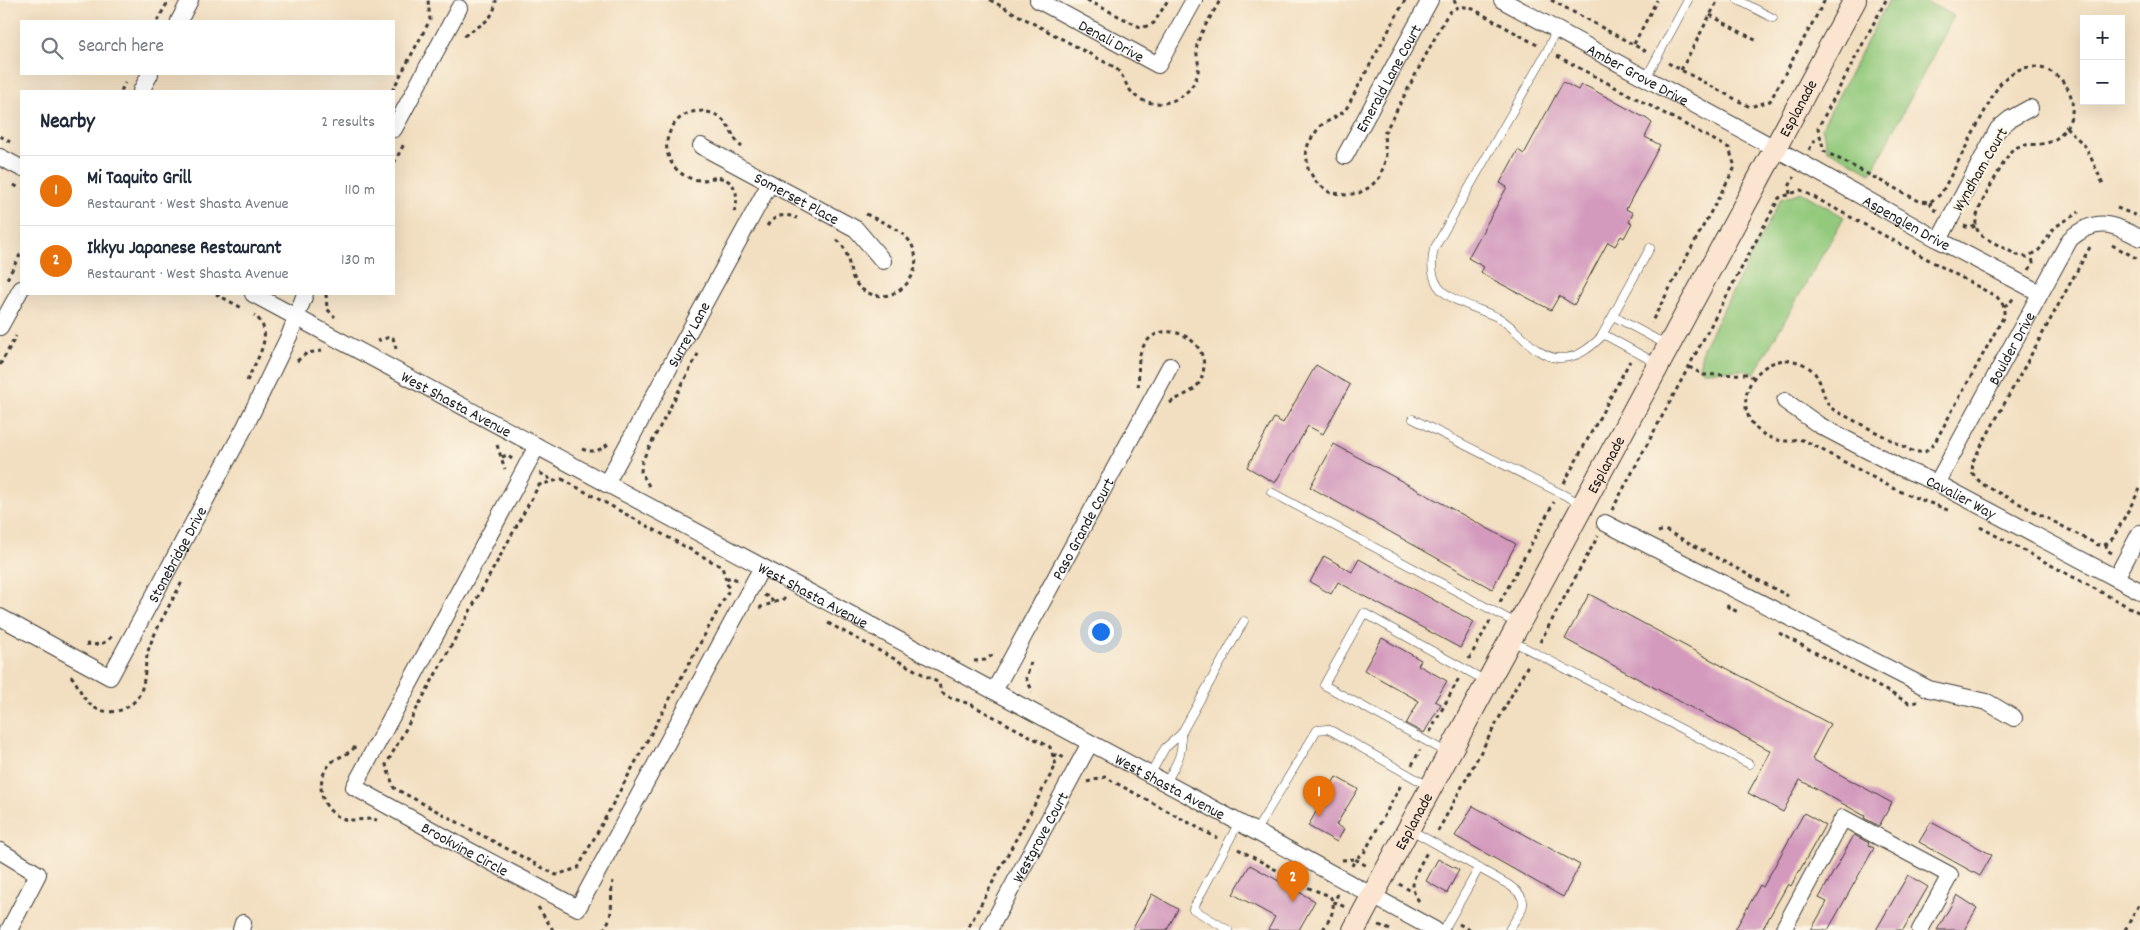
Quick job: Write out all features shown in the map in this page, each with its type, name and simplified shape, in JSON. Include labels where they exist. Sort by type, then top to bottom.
[{"type":"main road","name":"Esplanade","points":[[1354,930],[1855,0]]},
{"type":"street","points":[[179,20],[190,0]]},
{"type":"street","name":"Denali Drive","points":[[1038,0],[1158,65],[1194,0]]},
{"type":"street","name":"Emerald Lane Court","points":[[1345,156],[1430,0]]},
{"type":"street","name":"Amber Grove Drive","points":[[1502,0],[1776,148]]},
{"type":"street","points":[[401,133],[459,8]]},
{"type":"street","points":[[142,90],[149,75]]},
{"type":"street","name":"Wyndham Court","points":[[1939,240],[1998,129],[2010,119],[2030,108]]},
{"type":"street","name":"Somerset Place","points":[[701,146],[856,229],[882,261]]},
{"type":"street","name":"Aspenglen Drive","points":[[1776,148],[1939,240],[2040,293]]},
{"type":"street","points":[[0,157],[20,167]]},
{"type":"street","name":"Surrey Lane","points":[[606,484],[770,183]]},
{"type":"street","name":"Boulder Drive","points":[[1938,483],[2070,239],[2079,232],[2095,225],[2114,225],[2140,238]]},
{"type":"street","points":[[0,327],[20,291]]},
{"type":"street","name":"West Shasta Avenue","points":[[255,295],[1239,822],[1435,930]]},
{"type":"street","points":[[296,317],[305,295]]},
{"type":"street","name":"Stonebridge Drive","points":[[0,617],[110,677],[246,425],[290,334],[296,317]]},
{"type":"street","name":"Paso Grande Court","points":[[994,692],[1170,366]]},
{"type":"street","name":"Cavalier Way","points":[[1785,401],[1818,425],[1899,467],[1938,483],[2140,591]]},
{"type":"street","name":"Brookvine Circle","points":[[537,446],[354,787],[468,850],[578,908],[762,567]]},
{"type":"street","points":[[1605,523],[1929,689],[1987,702],[2014,718]]},
{"type":"street","points":[[2116,578],[2140,533]]},
{"type":"street","name":"Westgrove Court","points":[[989,930],[1090,743]]},
{"type":"street","points":[[1783,930],[1843,818],[1950,874],[1920,930]]},
{"type":"street","points":[[0,851],[38,874],[9,930]]},
{"type":"lane","points":[[1646,78],[1688,0]]},
{"type":"lane","points":[[1738,0],[1773,18]]},
{"type":"lane","points":[[1556,30],[1547,51],[1434,249],[1431,261],[1432,272],[1438,286],[1448,295],[1498,318],[1548,356],[1560,358],[1577,356],[1591,348],[1603,334],[1650,248]]},
{"type":"lane","points":[[1613,316],[1646,333],[1664,355]]},
{"type":"lane","points":[[1603,334],[1635,352],[1664,355]]},
{"type":"lane","points":[[1413,419],[1584,505]]},
{"type":"lane","points":[[1271,492],[1495,611],[1534,653],[1749,764]]},
{"type":"lane","points":[[1450,754],[1324,685],[1328,677],[1364,613],[1488,682]]},
{"type":"lane","points":[[1150,775],[1165,748],[1181,734],[1244,621]]},
{"type":"lane","points":[[1255,832],[1317,730],[1332,730],[1432,788]]},
{"type":"lane","points":[[1166,783],[1183,748],[1181,734]]},
{"type":"lane","points":[[1228,930],[1193,909],[1239,822]]},
{"type":"lane","points":[[1409,829],[1523,895],[1522,907],[1509,930]]},
{"type":"lane","points":[[1444,930],[1479,868]]},
{"type":"path","points":[[158,20],[169,0]]},
{"type":"path","points":[[393,90],[430,20],[428,0]]},
{"type":"path","points":[[459,41],[488,21],[495,9],[496,0]]},
{"type":"path","points":[[1087,0],[1142,28],[1154,23],[1168,0]]},
{"type":"path","points":[[1405,0],[1344,111],[1320,126],[1309,142],[1306,150],[1308,169],[1316,182],[1328,192],[1346,195],[1359,193],[1370,187],[1380,177],[1386,158],[1383,138],[1385,130],[1446,17],[1457,7],[1473,9],[1547,51],[1729,148],[1735,167],[1646,333]]},
{"type":"path","points":[[1454,0],[1457,7]]},
{"type":"path","points":[[1634,44],[1658,0]]},
{"type":"path","points":[[1681,70],[1718,0]]},
{"type":"path","points":[[1750,107],[1770,101],[1825,0]]},
{"type":"path","points":[[1710,16],[1757,41]]},
{"type":"path","points":[[730,217],[737,200],[737,194],[732,185],[723,178],[701,180],[686,177],[670,161],[666,144],[668,136],[671,128],[681,118],[693,112],[706,112],[726,122],[736,142],[749,151]]},
{"type":"path","points":[[2066,127],[2086,147],[2104,186]]},
{"type":"path","points":[[395,159],[401,133]]},
{"type":"path","points":[[1423,905],[1415,896],[1413,882],[1433,842],[1779,198],[1801,190],[2001,300],[2004,306],[2004,316],[1934,444],[1925,452],[1910,450],[1830,406],[1819,380],[1804,365],[1792,361],[1777,361],[1764,367],[1754,378],[1746,395],[1745,404],[1750,420],[1762,433],[1777,440],[1803,440],[1896,490],[1953,512]]},
{"type":"path","points":[[829,235],[845,247],[850,273],[864,290],[883,296],[901,290],[910,280],[916,268],[917,261],[912,245],[903,234],[860,211]]},
{"type":"path","points":[[764,230],[772,220],[781,216],[791,216],[804,222]]},
{"type":"path","points":[[2096,243],[2086,252],[1973,461],[1971,469],[1974,477],[1982,484],[2098,545],[2107,544],[2113,538],[2140,489]]},
{"type":"path","points":[[2108,243],[2140,260]]},
{"type":"path","points":[[4,283],[20,255]]},
{"type":"path","points":[[218,295],[245,309]]},
{"type":"path","points":[[326,295],[327,308],[334,317],[340,320]]},
{"type":"path","points":[[244,387],[263,345],[266,333],[262,322],[251,313]]},
{"type":"path","points":[[1137,391],[1140,355],[1148,340],[1165,332],[1179,332],[1186,335],[1202,353],[1204,366],[1202,374],[1196,387],[1175,399],[1167,407]]},
{"type":"path","points":[[370,337],[378,341],[390,337],[393,338],[396,351],[404,355]]},
{"type":"path","points":[[656,490],[642,478],[640,466],[702,347]]},
{"type":"path","points":[[296,362],[302,355],[309,352],[316,350],[326,352]]},
{"type":"path","points":[[1336,856],[1342,860],[1352,860],[1364,853],[1635,352]]},
{"type":"path","points":[[1689,367],[1704,375],[1748,374],[1754,378]]},
{"type":"path","points":[[578,448],[588,452],[598,450],[612,438]]},
{"type":"path","points":[[490,441],[498,445],[505,469],[501,477]]},
{"type":"path","points":[[562,479],[722,567],[729,590],[578,868],[556,875],[407,795],[394,788],[386,765],[539,485],[562,479]]},
{"type":"path","points":[[1979,526],[2140,613]]},
{"type":"path","points":[[69,675],[73,678],[85,700],[97,709],[111,712],[119,711],[131,704],[143,686],[150,645],[188,572]]},
{"type":"path","points":[[758,613],[762,606],[784,599],[792,604]]},
{"type":"path","points":[[1726,600],[1728,608],[1742,614]]},
{"type":"path","points":[[825,622],[939,683],[941,692],[951,698],[970,704],[1050,747],[1056,765],[967,930]]},
{"type":"path","points":[[83,642],[93,645],[103,643],[112,636],[115,630]]},
{"type":"path","points":[[1774,630],[1909,703],[1927,700]]},
{"type":"path","points":[[970,659],[985,660],[996,651]]},
{"type":"path","points":[[1034,656],[1026,672],[1026,678],[1030,688],[1039,696]]},
{"type":"path","points":[[359,741],[353,750],[338,757],[327,767],[322,778],[322,793],[326,806],[342,818],[354,821],[370,819],[379,821]]},
{"type":"path","points":[[1082,790],[1086,782],[1105,777],[1309,888],[1330,896],[1334,902],[1334,909],[1323,930]]},
{"type":"path","points":[[603,930],[610,919],[612,910],[611,888],[613,878]]},
{"type":"path","points":[[2125,930],[2140,903]]},
{"type":"path","points":[[536,905],[544,914],[553,930]]},
{"type":"green space","points":[[1889,0],[1923,0],[1954,16],[1871,173],[1827,149],[1822,127]]},
{"type":"green space","points":[[1801,192],[1844,217],[1754,374],[1745,370],[1703,371],[1699,368],[1703,348],[1781,199]]},
{"type":"building","points":[[1563,82],[1578,90],[1581,85],[1588,87],[1647,119],[1652,123],[1645,137],[1660,145],[1626,209],[1633,213],[1629,222],[1632,223],[1624,238],[1621,236],[1615,246],[1608,242],[1574,305],[1559,296],[1551,310],[1486,276],[1481,272],[1484,267],[1468,258],[1507,187],[1500,183],[1518,150],[1524,154]]},
{"type":"building","points":[[1316,365],[1350,385],[1323,434],[1308,426],[1275,483],[1247,467],[1274,418],[1283,423]]},
{"type":"building","points":[[1334,444],[1516,544],[1492,589],[1310,487]]},
{"type":"building","points":[[1324,556],[1352,572],[1359,559],[1474,622],[1460,648],[1338,582],[1331,594],[1310,582]]},
{"type":"building","points":[[1589,594],[1830,724],[1812,759],[1892,803],[1879,826],[1864,818],[1865,816],[1800,780],[1783,812],[1748,793],[1771,751],[1565,639]]},
{"type":"building","points":[[1382,638],[1421,660],[1418,665],[1447,681],[1435,701],[1441,704],[1424,733],[1406,724],[1419,701],[1364,670]]},
{"type":"building","points":[[1336,777],[1358,789],[1336,825],[1344,829],[1337,842],[1308,826]]},
{"type":"building","points":[[1473,806],[1580,865],[1563,897],[1455,836]]},
{"type":"building","points":[[1804,813],[1825,825],[1791,886],[1788,884],[1762,930],[1735,930],[1760,885],[1763,887]]},
{"type":"building","points":[[1931,822],[1992,855],[1980,876],[1919,842]]},
{"type":"building","points":[[1854,835],[1874,848],[1828,930],[1811,930],[1827,902],[1819,898]]},
{"type":"building","points":[[1438,859],[1459,870],[1447,893],[1426,881]]},
{"type":"building","points":[[1250,865],[1315,901],[1299,930],[1268,930],[1275,917],[1233,894]]},
{"type":"building","points":[[1908,875],[1928,887],[1903,930],[1876,930]]},
{"type":"building","points":[[1152,894],[1178,909],[1167,930],[1132,930]]},
{"type":"building","points":[[1957,895],[1977,908],[1964,930],[1937,930]]},
{"type":"place","name":"Mi Taquito Grill","points":[[1319,817]]},
{"type":"place","name":"Ikkyu Japanese Restaurant","points":[[1293,902]]}]
